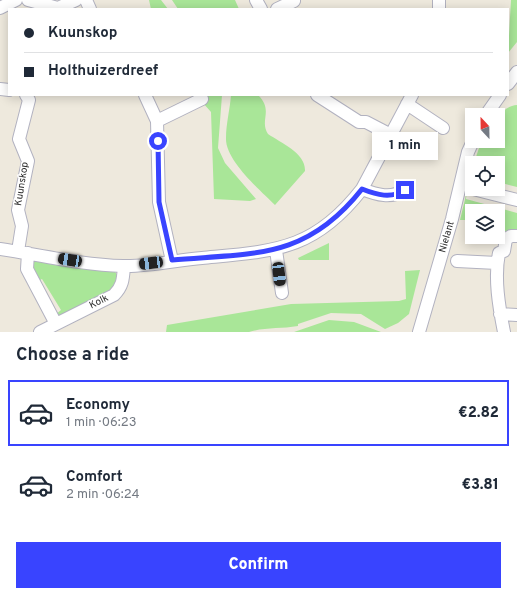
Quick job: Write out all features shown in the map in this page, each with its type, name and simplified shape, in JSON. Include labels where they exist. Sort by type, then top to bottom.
[{"type":"street","points":[[0,8],[16,0]]},
{"type":"street","points":[[28,0],[58,8],[76,0]]},
{"type":"street","points":[[280,8],[296,3]]},
{"type":"street","points":[[509,83],[517,72]]},
{"type":"street","name":"Kuunskop","points":[[23,252],[22,226],[18,210],[28,161],[20,139],[28,100],[26,96]]},
{"type":"street","points":[[145,96],[157,121],[159,202],[172,260]]},
{"type":"street","points":[[319,96],[359,122],[366,122],[391,135]]},
{"type":"street","points":[[491,108],[499,96]]},
{"type":"street","points":[[157,121],[202,100]]},
{"type":"street","points":[[0,248],[124,266],[172,260],[261,253],[276,250],[307,238],[323,229],[337,218],[362,189],[409,100],[444,128]]},
{"type":"street","name":"Nielant","points":[[420,332],[452,219],[459,186],[471,148]]},
{"type":"street","points":[[459,186],[465,187]]},
{"type":"street","points":[[362,189],[378,195],[397,195],[405,190]]},
{"type":"street","points":[[501,196],[517,200]]},
{"type":"street","points":[[504,332],[500,314],[497,264],[499,253],[504,251],[506,239],[511,236],[517,236]]},
{"type":"street","points":[[276,250],[282,293]]},
{"type":"street","points":[[23,252],[27,269],[56,324]]},
{"type":"street","points":[[457,261],[497,264]]},
{"type":"street","name":"Kolk","points":[[40,332],[114,295],[120,289],[123,282],[124,266]]},
{"type":"street","points":[[500,314],[517,315]]},
{"type":"green space","points":[[149,0],[161,0],[167,8],[151,8]]},
{"type":"green space","points":[[172,0],[235,0],[239,8],[177,8]]},
{"type":"green space","points":[[511,0],[517,0],[517,42],[509,52]]},
{"type":"green space","points":[[205,96],[222,96],[218,148],[225,163],[256,199],[250,201],[214,199],[211,112],[203,103]]},
{"type":"green space","points":[[231,96],[259,96],[265,106],[265,124],[268,134],[292,149],[297,154],[304,165],[305,171],[275,205],[237,165],[227,147],[226,133]]},
{"type":"green space","points":[[517,105],[517,187],[505,184],[505,156],[476,156],[479,148],[505,148],[505,110],[510,106]]},
{"type":"green space","points":[[466,196],[466,199],[484,204],[465,204],[465,220],[460,220]]},
{"type":"green space","points":[[505,210],[517,213],[517,231],[505,231]]},
{"type":"green space","points":[[329,243],[329,260],[299,260],[298,258]]},
{"type":"green space","points":[[30,259],[114,270],[117,275],[113,291],[56,320],[54,316],[61,310],[42,279],[36,282]]},
{"type":"green space","points":[[420,270],[409,314],[398,323],[385,329],[361,314],[331,313],[298,324],[298,326],[285,328],[261,329],[249,332],[166,332],[167,325],[291,304],[399,301],[406,299],[405,271]]},
{"type":"green space","points":[[329,320],[354,322],[381,332],[294,332]]},
{"type":"route","points":[[158,141],[159,202],[172,260],[261,253],[276,250],[307,238],[323,229],[337,218],[362,189],[378,195],[397,195],[405,190]]}]
